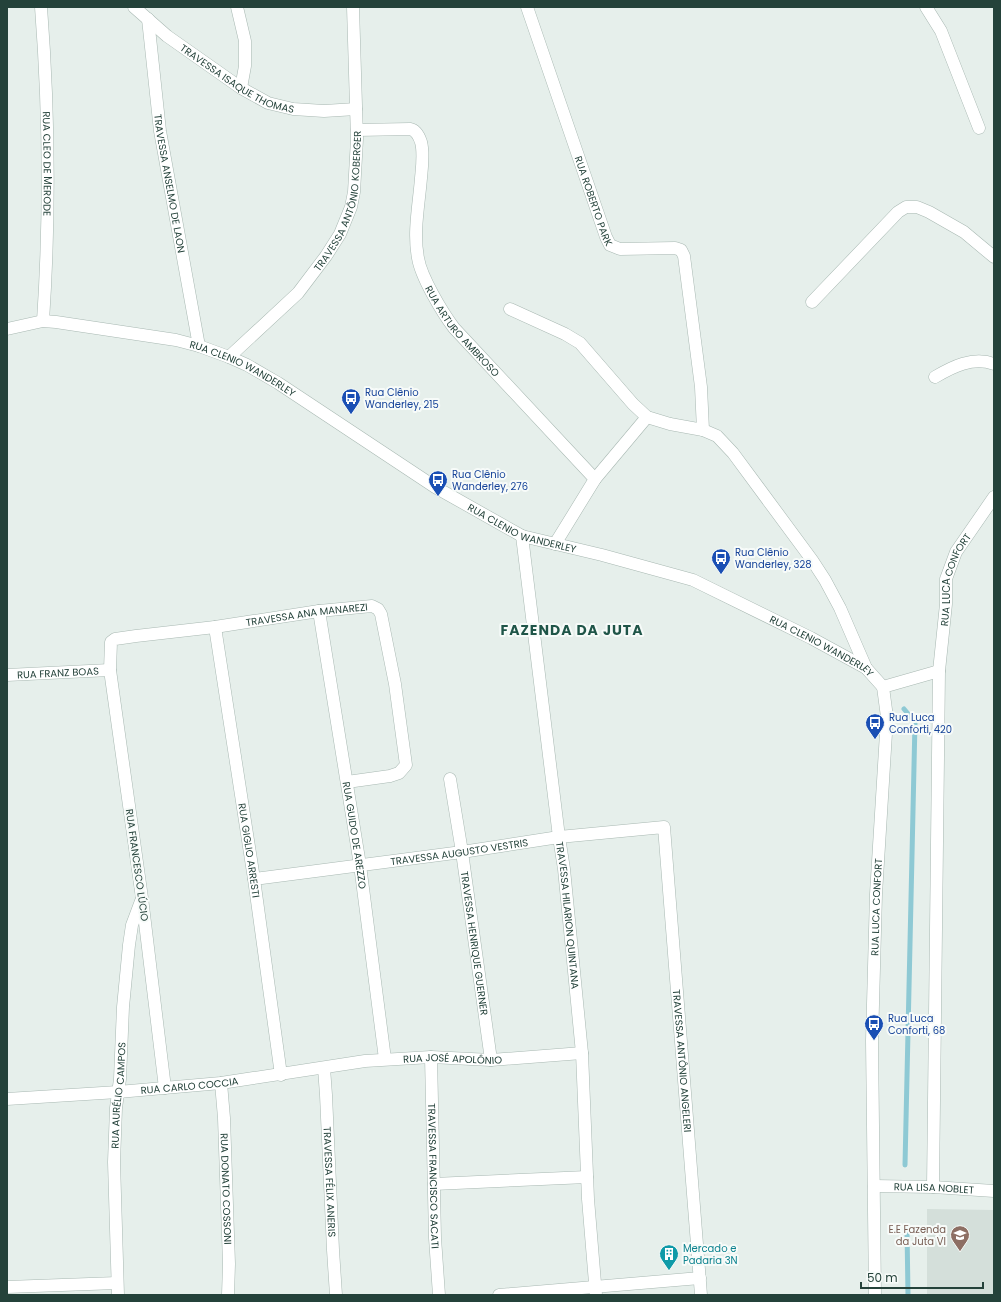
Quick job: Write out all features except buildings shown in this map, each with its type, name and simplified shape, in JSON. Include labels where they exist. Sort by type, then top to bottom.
[{"type":"street","name":"RUA CLEO DE MERODE","points":[[41,7],[44,50],[48,194],[43,321]]},
{"type":"street","name":"TRAVESSA ISAQUE THOMAS","points":[[134,7],[167,36],[240,88],[268,103],[293,109],[324,111],[356,109]]},
{"type":"street","points":[[237,7],[246,41],[245,66],[240,88]]},
{"type":"street","name":"TRAVESSA ANTÔNIO KOBERGER","points":[[229,357],[298,293],[326,256],[340,234],[351,207],[354,192],[356,130],[353,7]]},
{"type":"street","name":"RUA ROBERTO PARK","points":[[527,7],[603,230],[610,245],[620,249],[675,248],[681,250],[684,256],[701,387],[703,430]]},
{"type":"street","points":[[926,7],[941,31],[979,128]]},
{"type":"street","name":"TRAVESSA ANSELMO DE LAON","points":[[148,19],[160,131],[199,346]]},
{"type":"street","name":"RUA ARTURO AMBROSO","points":[[356,130],[410,129],[416,132],[421,142],[423,160],[415,244],[418,260],[426,280],[446,317],[454,328],[596,478]]},
{"type":"street","points":[[812,302],[898,212],[906,207],[917,207],[929,212],[964,232],[994,258]]},
{"type":"street","points":[[510,309],[565,334],[580,343],[633,404],[647,417],[670,424],[703,430],[717,436],[733,453],[826,580],[866,668]]},
{"type":"street","name":"RUA CLENIO WANDERLEY","points":[[7,329],[43,321],[176,340],[199,346],[229,357],[247,365],[278,383],[435,486],[522,536],[602,555],[694,580],[811,638],[866,668],[883,687]]},
{"type":"street","points":[[935,377],[954,366],[972,362],[990,362],[994,364]]},
{"type":"street","points":[[556,544],[596,478],[647,417]]},
{"type":"street","name":"RUA LUCA CONFORT","points":[[933,1187],[939,671],[946,604],[946,579],[956,552],[994,497]]},
{"type":"street","name":"TRAVESSA HILARION QUINTANA","points":[[522,536],[564,869],[582,1053],[588,1199],[596,1291]]},
{"type":"street","name":"TRAVESSA ANA MANAREZI","points":[[111,642],[115,639],[319,611],[372,606],[378,609],[382,614],[395,684],[406,765],[399,773],[390,776],[347,782]]},
{"type":"street","name":"RUA GUIDO DE AREZZO","points":[[319,611],[360,865],[385,1059]]},
{"type":"street","name":"RUA GIGLIO ARRESTI","points":[[215,626],[254,879],[281,1074]]},
{"type":"street","name":"RUA FRANCESCO LÚCIO","points":[[111,642],[110,670],[142,898],[165,1088]]},
{"type":"street","name":"RUA FRANZ BOAS","points":[[7,675],[110,670]]},
{"type":"street","points":[[883,687],[939,671]]},
{"type":"street","name":"RUA LUCA CONFORT","points":[[875,1295],[872,1041],[876,894],[888,717],[883,687]]},
{"type":"street","name":"TRAVESSA HENRIQUE GUERNER","points":[[450,779],[492,1060]]},
{"type":"street","name":"TRAVESSA AUGUSTO VESTRIS","points":[[254,879],[462,852],[559,837],[664,827]]},
{"type":"street","name":"TRAVESSA ANTÔNIO ANGELERI","points":[[664,827],[701,1295]]},
{"type":"street","name":"RUA AURÉLIO CAMPOS","points":[[118,1289],[114,1162],[116,1108],[120,1079],[124,988],[129,945],[132,925],[142,898]]},
{"type":"street","name":"RUA JOSÉ APOLÔNIO","points":[[324,1068],[385,1059],[431,1057],[492,1060],[582,1053]]},
{"type":"street","name":"TRAVESSA FRANCISCO SACATI","points":[[431,1057],[435,1238],[439,1295]]},
{"type":"street","name":"RUA CARLO COCCIA","points":[[7,1099],[221,1084],[324,1068]]},
{"type":"street","name":"TRAVESSA FÉLIX ANERIS","points":[[324,1068],[336,1295]]},
{"type":"street","name":"RUA DONATO COSSONI","points":[[221,1084],[224,1118],[229,1264],[228,1295]]},
{"type":"street","points":[[434,1184],[587,1177]]},
{"type":"street","name":"RUA LISA NOBLET","points":[[874,1186],[933,1187],[994,1191]]},
{"type":"street","points":[[500,1295],[596,1291],[700,1278]]},
{"type":"street","points":[[7,1287],[118,1289]]},
{"type":"shaded area","name":"E.E Fazenda da Juta VI","points":[[927,1209],[994,1210],[994,1295],[927,1295]]},
{"type":"waterway","points":[[904,709],[915,722],[905,1165]]},
{"type":"waterway","points":[[907,1229],[908,1295]]},
{"type":"place","name":"Rua Clênio Wanderley, 215","points":[[351,415]]},
{"type":"place","name":"Rua Clênio Wanderley, 276","points":[[438,497]]},
{"type":"place","name":"Rua Clênio Wanderley, 328","points":[[721,575]]},
{"type":"place","name":"Rua Luca Conforti, 420","points":[[875,740]]},
{"type":"place","name":"Rua Luca Conforti, 68","points":[[874,1041]]},
{"type":"place","name":"E.E Fazenda da Juta VI","points":[[960,1252]]},
{"type":"place","name":"Mercado e Padaria 3N","points":[[669,1271]]},
{"type":"district","name":"FAZENDA DA JUTA","points":[[572,630]]}]
